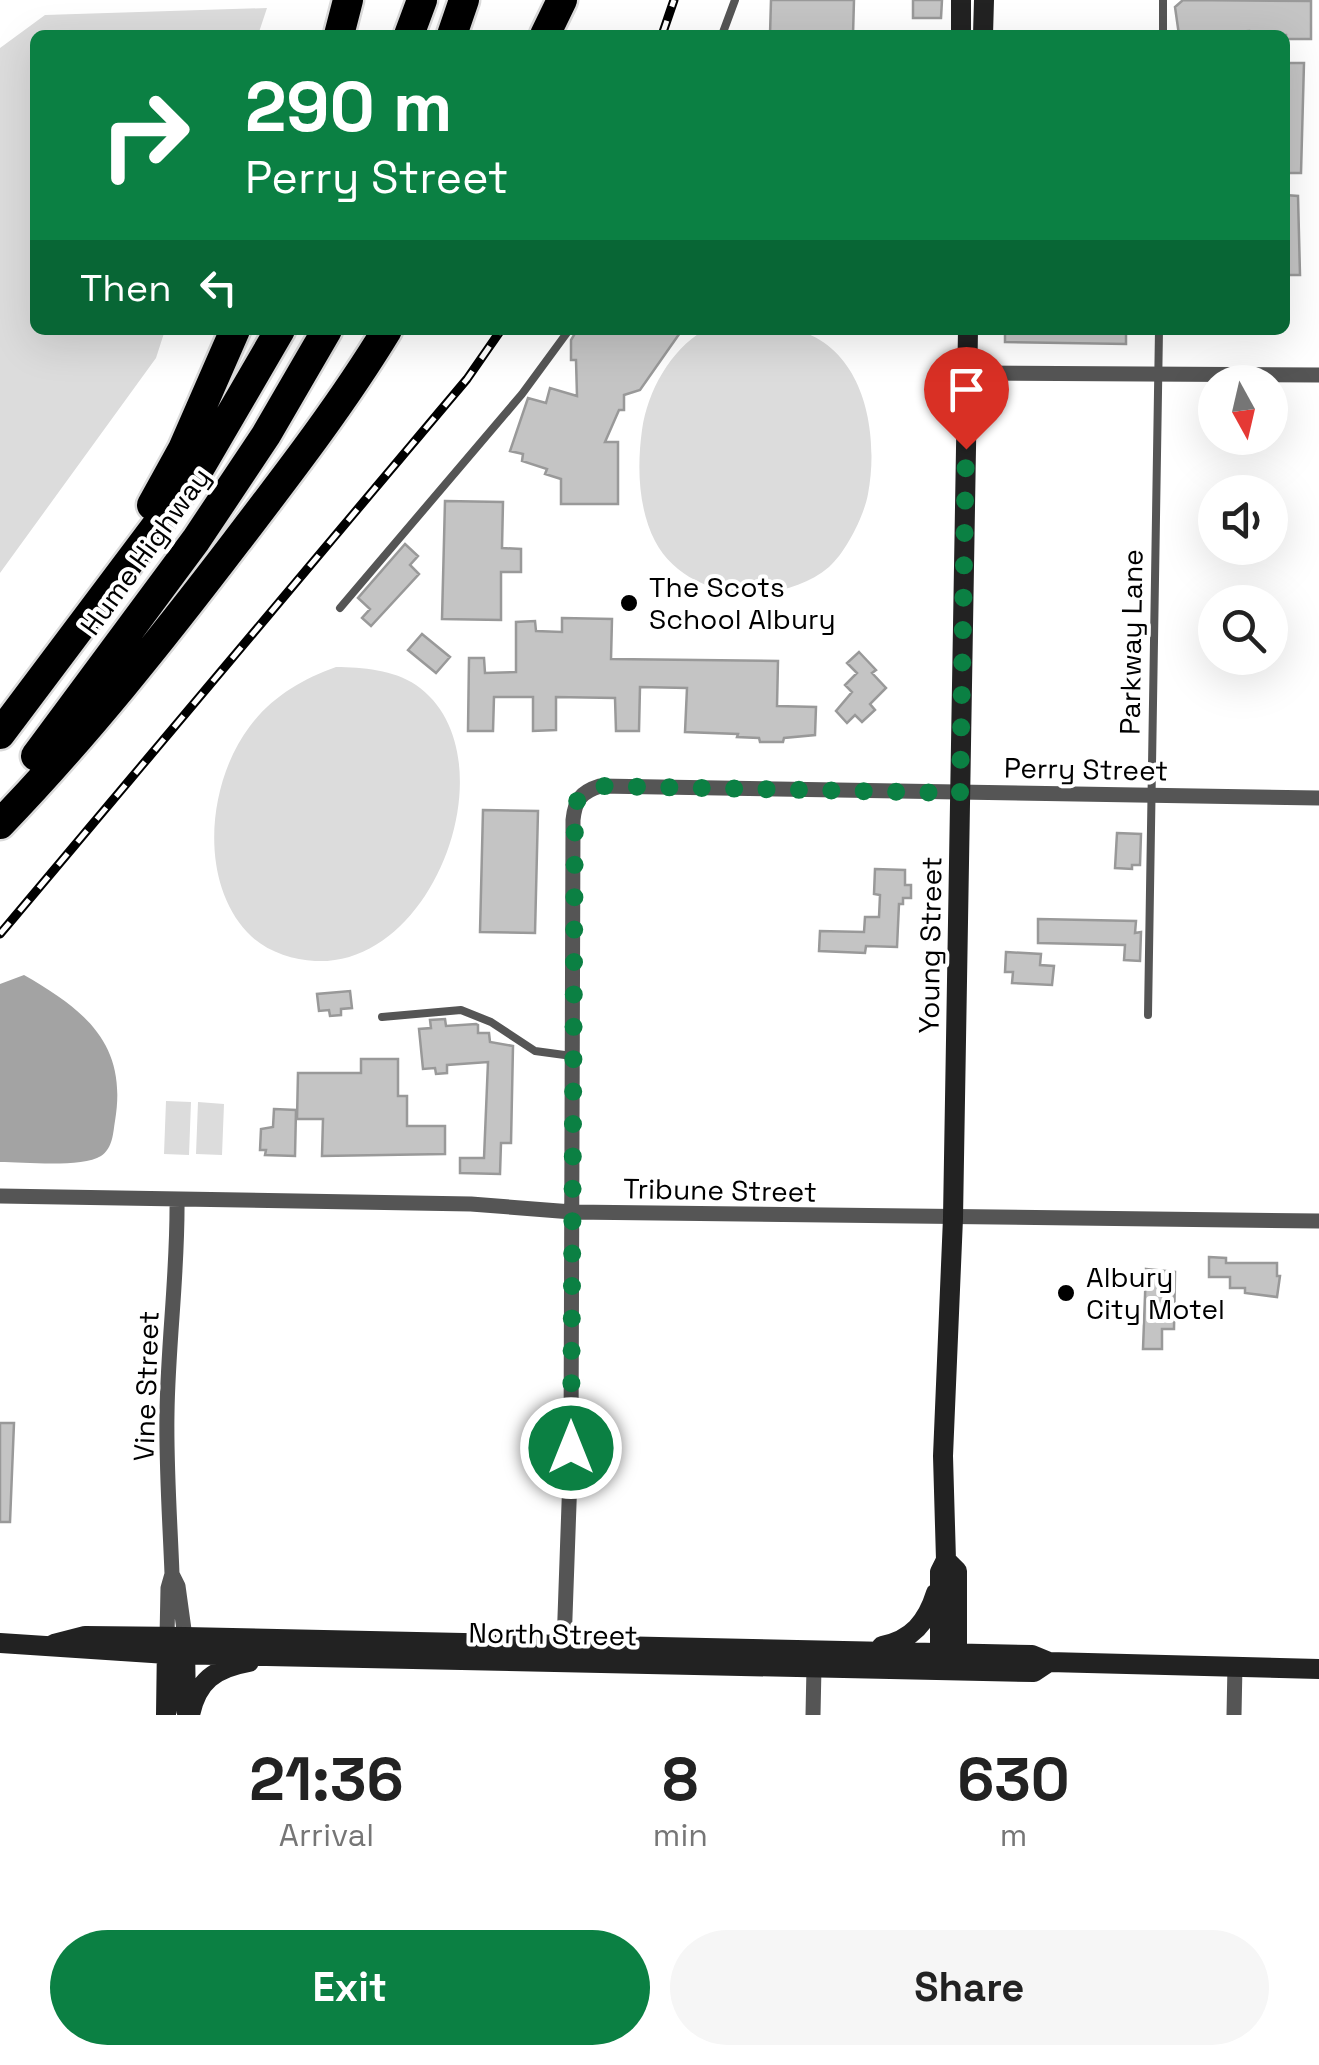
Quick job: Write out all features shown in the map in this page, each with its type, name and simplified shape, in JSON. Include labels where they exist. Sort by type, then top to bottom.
[{"type":"highway","points":[[340,30],[348,0]]},
{"type":"highway","points":[[411,30],[422,0]]},
{"type":"highway","points":[[454,30],[464,0]]},
{"type":"highway","points":[[548,30],[562,0]]},
{"type":"highway","points":[[80,628],[183,449],[233,335]]},
{"type":"highway","name":"Hume Highway","points":[[0,734],[199,469],[277,335]]},
{"type":"highway","name":"Hume Highway","points":[[0,799],[196,540],[266,435],[325,335]]},
{"type":"highway","points":[[0,824],[167,633],[268,501],[384,335]]},
{"type":"main road","points":[[961,0],[961,30]]},
{"type":"main road","points":[[983,30],[984,0]]},
{"type":"main road","name":"Young Street","points":[[948,1658],[943,1566],[944,1456],[953,1218],[968,335]]},
{"type":"main road","points":[[860,1651],[894,1644],[919,1627],[931,1608],[943,1566]]},
{"type":"main road","name":"North Street","points":[[0,1643],[54,1644],[88,1651],[176,1645],[564,1645],[860,1651],[948,1658]]},
{"type":"main road","points":[[166,1715],[176,1645]]},
{"type":"main road","points":[[176,1645],[188,1715]]},
{"type":"main road","name":"North Street","points":[[176,1645],[300,1657],[814,1667],[1032,1654],[1049,1662],[1319,1669]]},
{"type":"main road","points":[[188,1715],[194,1695],[214,1672],[256,1660],[300,1657]]},
{"type":"street","points":[[968,373],[1319,375]]},
{"type":"street","name":"Perry Street","points":[[572,1056],[575,803],[600,786],[1319,798]]},
{"type":"street","points":[[564,1645],[571,1448],[572,1056]]},
{"type":"street","name":"Tribune Street","points":[[0,1196],[471,1204],[572,1212],[1319,1222]]},
{"type":"street","name":"Vine Street","points":[[176,1645],[178,1586],[172,1574],[167,1416],[171,1314],[178,1260],[177,1199]]},
{"type":"street","points":[[1234,1665],[1234,1715]]},
{"type":"street","points":[[813,1715],[814,1667]]},
{"type":"lane","points":[[724,30],[735,0]]},
{"type":"lane","points":[[1163,0],[1163,30]]},
{"type":"lane","points":[[340,608],[510,410],[565,335]]},
{"type":"lane","name":"Parkway Lane","points":[[1148,1014],[1159,335]]},
{"type":"lane","points":[[382,1017],[460,1010],[491,1022],[535,1051],[572,1056]]},
{"type":"shaded area","points":[[267,8],[260,30],[30,30],[30,335],[163,335],[156,358],[0,573],[0,48],[45,15]]},
{"type":"shaded area","points":[[697,335],[809,335],[841,358],[854,378],[869,423],[868,494],[848,543],[829,567],[809,580],[761,593],[711,587],[689,577],[655,541],[640,487],[642,430],[649,400],[662,373]]},
{"type":"shaded area","points":[[336,667],[378,670],[416,685],[444,716],[458,757],[459,803],[448,850],[426,894],[396,930],[359,954],[315,961],[278,953],[247,932],[231,910],[221,885],[214,830],[225,774],[250,726],[288,690]]},
{"type":"shaded area","points":[[24,975],[83,1016],[108,1050],[117,1094],[114,1130],[108,1149],[92,1160],[0,1162],[0,984]]},
{"type":"shaded area","points":[[166,1101],[191,1102],[189,1155],[164,1154]]},
{"type":"shaded area","points":[[198,1102],[224,1104],[222,1155],[196,1154]]},
{"type":"building","points":[[771,0],[854,0],[853,30],[770,30]]},
{"type":"building","points":[[913,0],[942,0],[941,18],[913,18]]},
{"type":"building","points":[[1183,0],[1311,1],[1311,39],[1290,39],[1290,30],[1178,30],[1175,7]]},
{"type":"building","points":[[1290,63],[1304,63],[1301,173],[1290,173]]},
{"type":"building","points":[[1290,195],[1298,196],[1300,275],[1290,275]]},
{"type":"building","points":[[574,335],[678,335],[640,390],[624,395],[624,410],[619,410],[605,442],[618,442],[618,504],[561,504],[561,479],[545,474],[547,469],[522,461],[523,454],[510,451],[528,398],[546,403],[550,388],[577,396],[571,340]]},
{"type":"building","points":[[1005,335],[1126,335],[1126,344],[1005,342]]},
{"type":"building","points":[[445,501],[503,502],[502,548],[521,549],[521,572],[501,572],[501,620],[442,619]]},
{"type":"building","points":[[405,544],[418,556],[410,565],[419,574],[371,626],[362,618],[370,609],[358,598]]},
{"type":"building","points":[[562,618],[612,619],[611,659],[778,661],[777,706],[816,707],[815,735],[760,742],[759,738],[737,737],[738,734],[685,732],[687,688],[640,687],[639,731],[616,731],[615,698],[556,697],[556,730],[533,731],[533,697],[494,697],[493,731],[468,731],[469,658],[484,658],[485,673],[516,672],[516,622],[535,621],[536,631],[562,632]]},
{"type":"building","points":[[422,634],[450,657],[436,673],[408,650]]},
{"type":"building","points":[[859,652],[886,688],[870,704],[875,710],[862,722],[855,715],[847,723],[836,711],[852,692],[845,685],[857,673],[847,663]]},
{"type":"building","points":[[483,810],[538,811],[535,933],[480,932]]},
{"type":"building","points":[[1117,833],[1141,834],[1140,865],[1132,865],[1132,869],[1115,868]]},
{"type":"building","points":[[875,869],[905,870],[905,885],[911,885],[911,898],[903,898],[903,904],[899,904],[897,947],[866,946],[865,953],[819,951],[820,931],[864,932],[865,917],[879,917],[880,895],[874,894]]},
{"type":"building","points":[[1038,919],[1136,921],[1135,933],[1141,932],[1140,961],[1124,960],[1125,945],[1038,943]]},
{"type":"building","points":[[1006,952],[1041,954],[1040,965],[1054,966],[1052,985],[1012,983],[1013,972],[1005,972]]},
{"type":"building","points":[[350,991],[352,1008],[330,1016],[329,1010],[319,1011],[317,994]]},
{"type":"building","points":[[445,1019],[446,1026],[476,1024],[478,1033],[489,1033],[490,1042],[513,1046],[511,1143],[501,1143],[500,1174],[460,1173],[460,1158],[484,1158],[488,1062],[447,1065],[447,1073],[423,1069],[419,1029],[431,1028],[430,1020]]},
{"type":"building","points":[[361,1059],[398,1059],[398,1096],[407,1096],[407,1126],[445,1126],[445,1154],[322,1156],[323,1119],[297,1119],[298,1073],[361,1073]]},
{"type":"building","points":[[274,1109],[296,1110],[295,1156],[265,1155],[266,1150],[260,1150],[261,1129],[273,1127]]},
{"type":"building","points":[[1209,1257],[1226,1258],[1226,1263],[1277,1263],[1277,1297],[1230,1288],[1230,1277],[1209,1277]]},
{"type":"building","points":[[1146,1269],[1175,1272],[1174,1329],[1162,1329],[1162,1349],[1143,1349]]},
{"type":"building","points":[[0,1423],[14,1423],[10,1522],[0,1522]]},
{"type":"railway","points":[[664,30],[674,0]]},
{"type":"railway","points":[[0,934],[467,379],[498,335]]},
{"type":"place","name":"The Scots School Albury","points":[[629,603]]},
{"type":"place","name":"Albury City Motel","points":[[1066,1293]]},
{"type":"route","points":[[571,1448],[575,803],[581,795],[600,786],[960,793],[966,449]]}]
